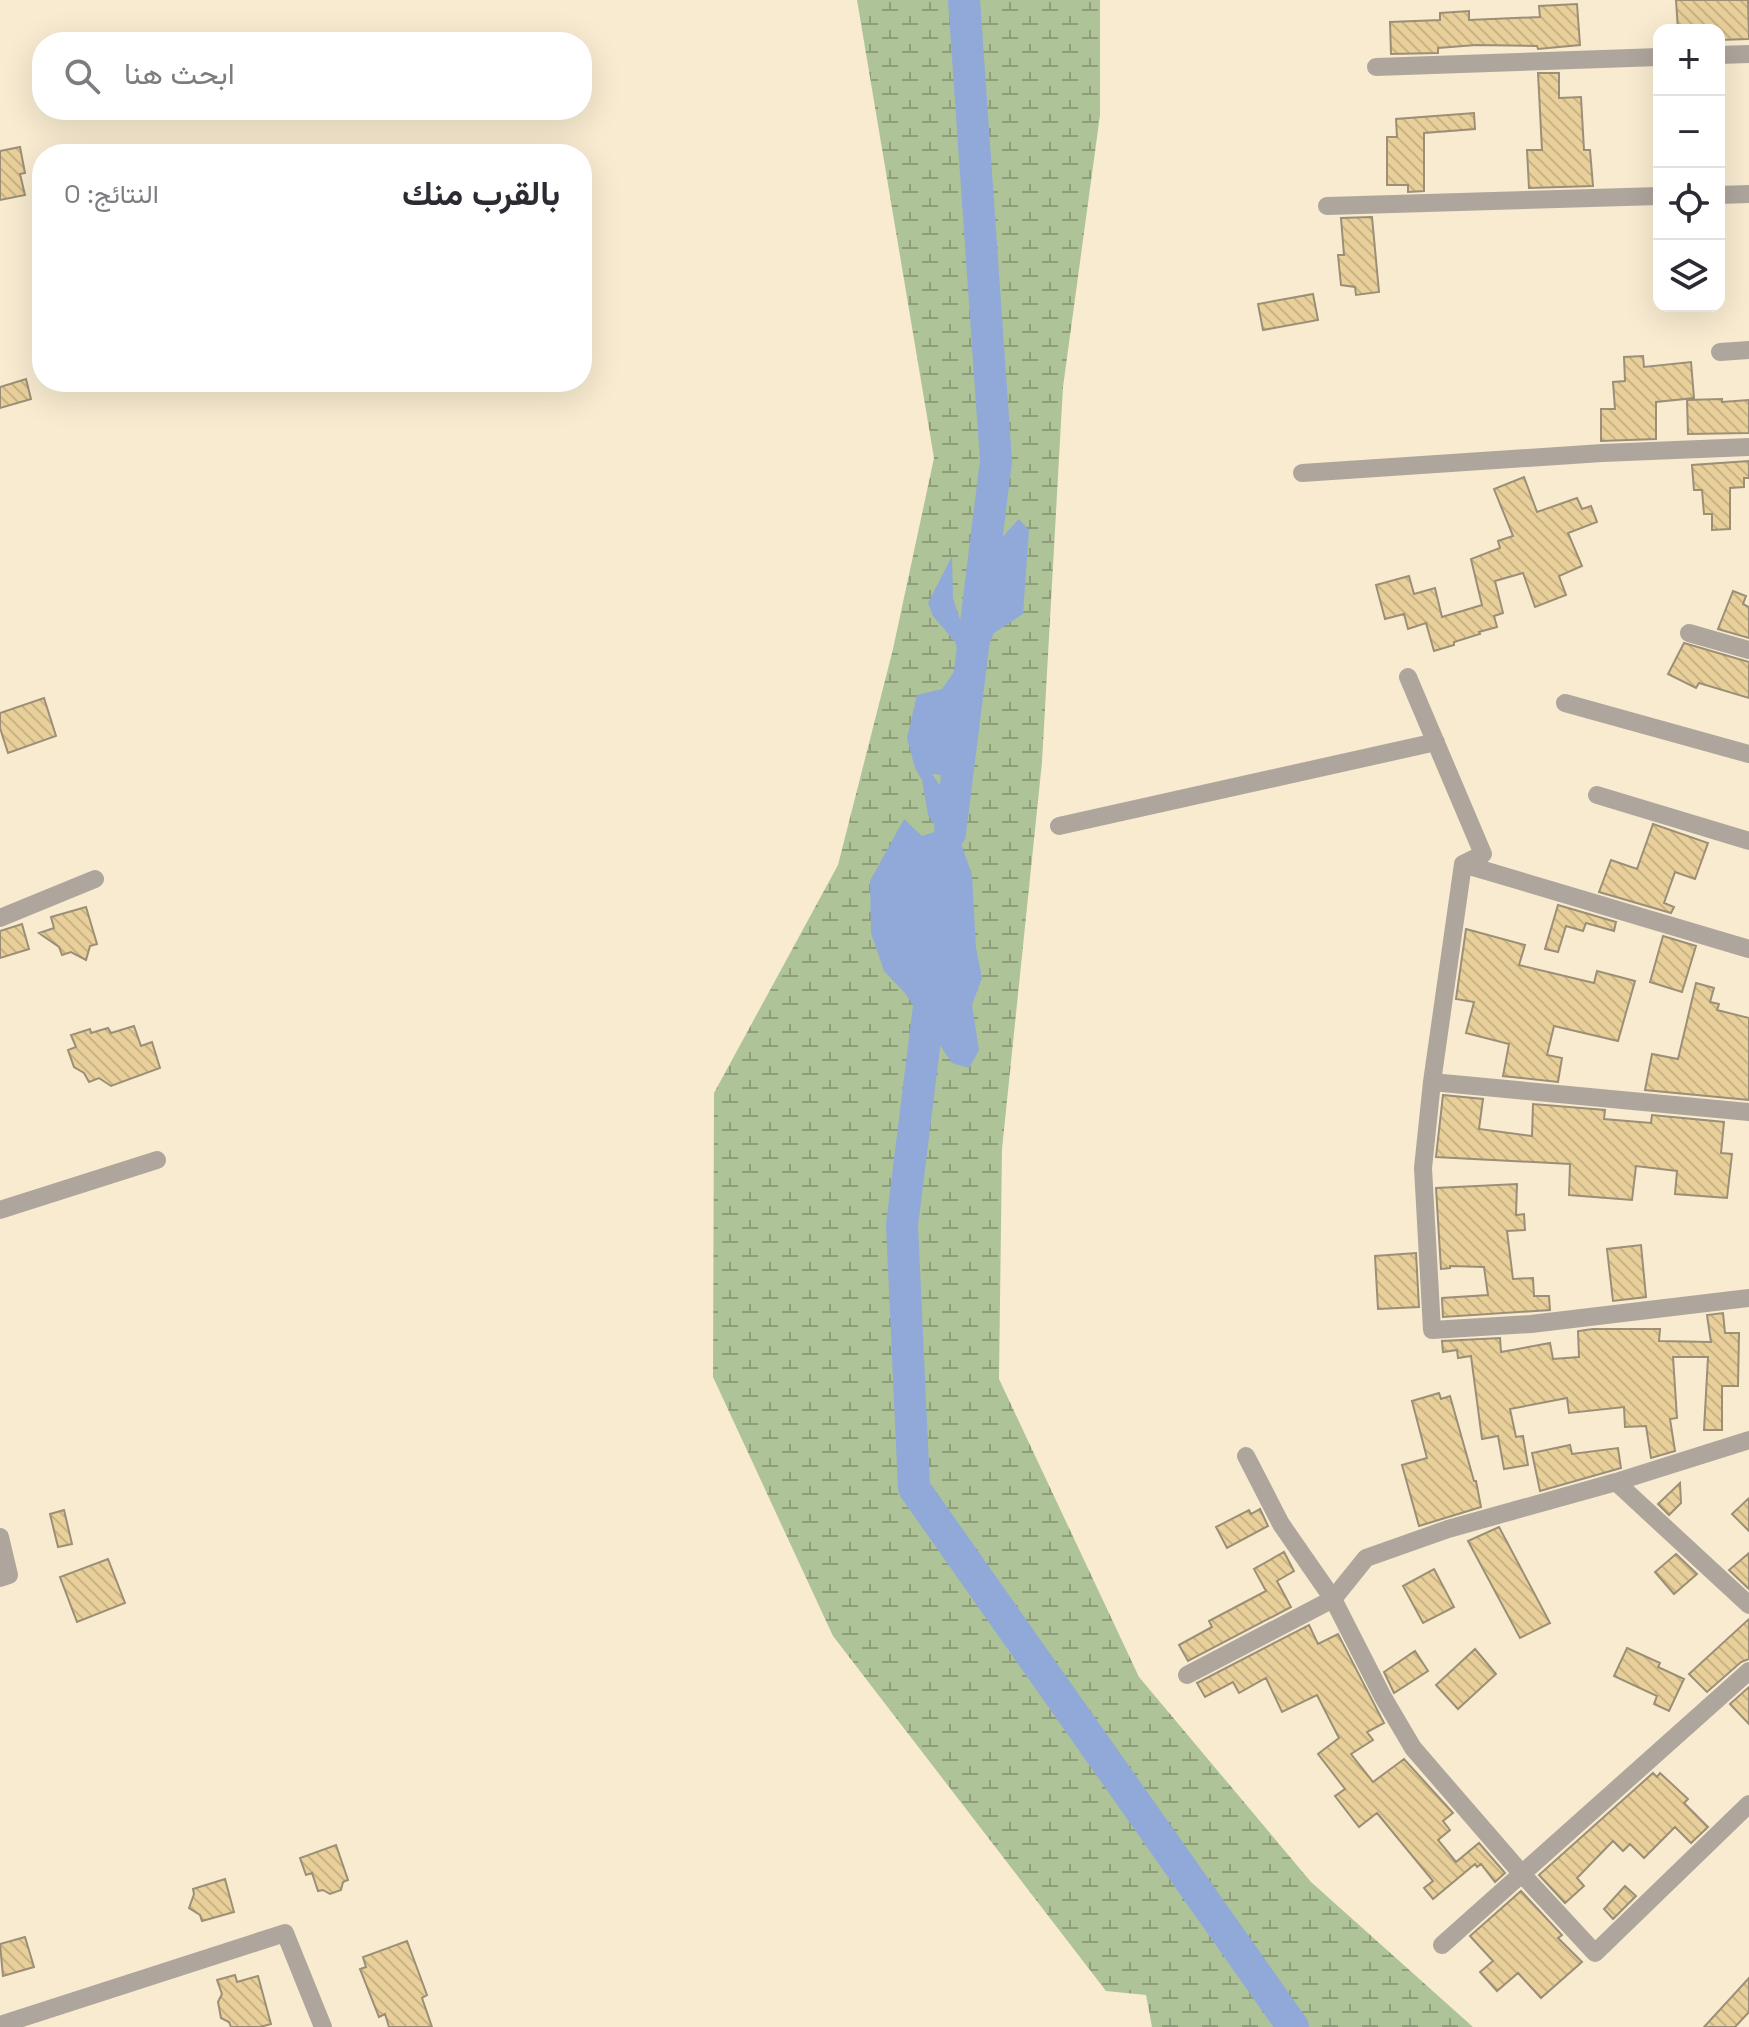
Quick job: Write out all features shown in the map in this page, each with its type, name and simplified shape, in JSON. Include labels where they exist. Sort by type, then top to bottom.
[{"type":"street","points":[[1725,55],[1749,54]]},
{"type":"street","points":[[1376,67],[1653,57]]},
{"type":"street","points":[[1725,195],[1749,194]]},
{"type":"street","points":[[1327,206],[1653,196]]},
{"type":"street","points":[[1720,352],[1749,350]]},
{"type":"street","points":[[1302,473],[1602,453],[1749,447]]},
{"type":"street","points":[[1689,633],[1749,650]]},
{"type":"street","points":[[1408,677],[1483,854],[1463,864]]},
{"type":"street","points":[[1565,703],[1749,754]]},
{"type":"street","points":[[1059,826],[1436,742]]},
{"type":"street","points":[[1597,795],[1749,841]]},
{"type":"street","points":[[1463,864],[1749,949]]},
{"type":"street","points":[[1463,864],[1423,1168],[1432,1330],[1531,1324],[1749,1298]]},
{"type":"street","points":[[0,918],[95,879]]},
{"type":"street","points":[[1432,1082],[1749,1112]]},
{"type":"street","points":[[0,1210],[157,1160]]},
{"type":"street","points":[[1187,1675],[1333,1599],[1366,1558],[1448,1529],[1616,1482],[1749,1440]]},
{"type":"street","points":[[1246,1456],[1281,1524],[1333,1599],[1413,1748],[1595,1953],[1749,1804]]},
{"type":"street","points":[[1616,1482],[1749,1605]]},
{"type":"street","points":[[0,1537],[9,1575],[0,1578]]},
{"type":"street","points":[[1442,1945],[1749,1671]]},
{"type":"street","points":[[0,2025],[285,1933],[323,2027]]},
{"type":"green space","points":[[857,0],[1100,0],[1100,115],[1063,387],[1042,762],[1002,1149],[999,1379],[1139,1677],[1311,1882],[1473,2027],[1152,2027],[1146,1995],[1106,1991],[833,1636],[713,1377],[714,1093],[838,865],[893,649],[934,458]]},
{"type":"water","points":[[1019,519],[1029,530],[1023,614],[994,633],[977,672],[958,704],[959,730],[968,755],[961,777],[932,774],[943,790],[958,788],[956,829],[972,875],[976,948],[982,978],[972,1005],[979,1050],[969,1068],[952,1063],[905,993],[884,971],[871,933],[870,881],[904,819],[922,836],[938,831],[928,815],[922,780],[915,768],[907,738],[917,695],[942,689],[961,662],[955,642],[933,616],[928,603],[952,556],[953,598],[961,623],[973,618],[976,604],[983,595],[976,582],[979,573],[994,548]]},
{"type":"building","points":[[1676,0],[1748,0],[1749,39],[1725,40],[1725,24],[1678,24]]},
{"type":"building","points":[[1577,4],[1580,45],[1538,49],[1537,46],[1476,45],[1438,48],[1438,53],[1391,54],[1390,22],[1440,20],[1440,13],[1469,11],[1469,20],[1540,17],[1539,6]]},
{"type":"building","points":[[1538,73],[1559,73],[1559,98],[1581,97],[1584,150],[1590,150],[1593,186],[1529,188],[1527,150],[1542,150]]},
{"type":"building","points":[[1474,113],[1475,129],[1424,133],[1424,191],[1408,192],[1408,185],[1387,185],[1387,137],[1397,137],[1396,119]]},
{"type":"building","points":[[20,147],[25,173],[20,174],[25,195],[0,200],[0,151]]},
{"type":"building","points":[[1372,217],[1379,292],[1356,295],[1355,287],[1341,285],[1338,255],[1344,255],[1341,218]]},
{"type":"building","points":[[1313,294],[1318,320],[1263,330],[1258,304]]},
{"type":"building","points":[[1643,356],[1644,367],[1691,362],[1694,398],[1656,402],[1656,439],[1601,441],[1601,409],[1615,409],[1613,382],[1625,381],[1624,357]]},
{"type":"building","points":[[26,379],[31,399],[0,408],[0,387]]},
{"type":"building","points":[[1722,399],[1722,402],[1749,400],[1749,433],[1688,434],[1687,400]]},
{"type":"building","points":[[1749,461],[1749,478],[1744,478],[1744,487],[1730,488],[1730,529],[1712,530],[1712,514],[1704,514],[1702,490],[1694,490],[1692,465]]},
{"type":"building","points":[[1524,477],[1537,512],[1577,498],[1582,509],[1591,506],[1597,522],[1568,533],[1582,566],[1559,576],[1566,595],[1535,607],[1523,573],[1495,581],[1503,613],[1494,616],[1497,627],[1434,651],[1426,623],[1408,629],[1404,614],[1385,619],[1376,585],[1409,576],[1414,594],[1435,588],[1442,617],[1482,605],[1471,559],[1500,548],[1498,541],[1513,536],[1494,489]]},
{"type":"building","points":[[1733,591],[1746,596],[1743,604],[1749,607],[1749,638],[1718,629]]},
{"type":"building","points":[[1684,643],[1749,662],[1749,698],[1699,683],[1696,688],[1668,674]]},
{"type":"building","points":[[44,698],[56,736],[8,753],[0,728],[0,713]]},
{"type":"building","points":[[1653,824],[1708,843],[1695,879],[1675,872],[1664,903],[1674,907],[1671,913],[1599,892],[1611,860],[1637,869]]},
{"type":"building","points":[[1558,905],[1616,922],[1614,931],[1586,923],[1583,931],[1566,926],[1558,952],[1545,949]]},
{"type":"building","points":[[86,907],[97,944],[90,946],[86,960],[71,952],[62,955],[59,947],[39,933],[54,928],[51,917]]},
{"type":"building","points":[[22,924],[29,949],[0,958],[0,931]]},
{"type":"building","points":[[1466,929],[1525,945],[1519,965],[1594,983],[1597,971],[1635,981],[1618,1041],[1554,1026],[1547,1055],[1562,1058],[1558,1082],[1503,1076],[1509,1044],[1466,1033],[1474,1002],[1456,999]]},
{"type":"building","points":[[1663,936],[1696,946],[1682,992],[1650,982]]},
{"type":"building","points":[[1696,983],[1714,988],[1710,1002],[1719,1004],[1717,1010],[1749,1018],[1749,1100],[1645,1090],[1652,1054],[1678,1059]]},
{"type":"building","points":[[134,1026],[141,1046],[152,1042],[160,1068],[111,1086],[99,1078],[89,1082],[84,1073],[74,1067],[68,1050],[76,1047],[71,1035],[108,1028],[111,1033]]},
{"type":"building","points":[[1443,1095],[1483,1099],[1479,1129],[1532,1136],[1533,1104],[1605,1110],[1604,1119],[1651,1123],[1652,1115],[1724,1122],[1721,1153],[1732,1154],[1727,1198],[1675,1194],[1677,1171],[1636,1166],[1632,1200],[1569,1195],[1570,1164],[1436,1157]]},
{"type":"building","points":[[1517,1184],[1516,1215],[1524,1214],[1525,1230],[1507,1231],[1513,1279],[1533,1278],[1534,1296],[1549,1296],[1550,1310],[1443,1317],[1442,1298],[1488,1295],[1484,1267],[1450,1266],[1441,1269],[1436,1188]]},
{"type":"building","points":[[1641,1245],[1646,1297],[1613,1301],[1607,1249]]},
{"type":"building","points":[[1416,1253],[1419,1307],[1378,1309],[1375,1256]]},
{"type":"building","points":[[1723,1313],[1725,1333],[1739,1333],[1738,1386],[1722,1386],[1722,1430],[1704,1430],[1708,1357],[1673,1357],[1677,1418],[1670,1419],[1675,1451],[1651,1458],[1646,1426],[1625,1427],[1624,1407],[1569,1413],[1567,1398],[1510,1409],[1516,1437],[1523,1436],[1528,1465],[1504,1469],[1498,1436],[1482,1439],[1471,1356],[1458,1358],[1457,1350],[1443,1352],[1442,1341],[1500,1338],[1501,1352],[1550,1343],[1553,1359],[1579,1357],[1578,1331],[1593,1329],[1660,1329],[1659,1341],[1711,1342],[1707,1315]]},
{"type":"building","points":[[1439,1393],[1441,1399],[1450,1396],[1481,1507],[1419,1526],[1402,1465],[1427,1458],[1412,1401]]},
{"type":"building","points":[[1570,1445],[1572,1454],[1618,1448],[1621,1468],[1540,1491],[1532,1453]]},
{"type":"building","points":[[1680,1483],[1681,1503],[1669,1515],[1658,1504]]},
{"type":"building","points":[[1749,1498],[1749,1531],[1732,1514]]},
{"type":"building","points":[[1260,1509],[1268,1526],[1227,1548],[1216,1527],[1249,1510],[1251,1514]]},
{"type":"building","points":[[64,1510],[72,1544],[58,1547],[50,1514]]},
{"type":"building","points":[[1499,1527],[1550,1623],[1520,1638],[1468,1541]]},
{"type":"building","points":[[1284,1552],[1294,1571],[1277,1581],[1291,1607],[1188,1661],[1179,1645],[1212,1627],[1209,1621],[1266,1591],[1254,1569]]},
{"type":"building","points":[[1749,1553],[1749,1589],[1729,1570]]},
{"type":"building","points":[[1676,1554],[1697,1574],[1674,1594],[1655,1572]]},
{"type":"building","points":[[108,1559],[125,1603],[77,1622],[60,1577]]},
{"type":"building","points":[[1434,1569],[1454,1607],[1423,1623],[1403,1586]]},
{"type":"building","points":[[1749,1619],[1749,1659],[1741,1662],[1707,1692],[1689,1674]]},
{"type":"building","points":[[1309,1625],[1318,1644],[1338,1634],[1384,1723],[1367,1732],[1373,1740],[1351,1754],[1373,1782],[1404,1759],[1453,1813],[1443,1821],[1450,1830],[1438,1840],[1456,1862],[1479,1843],[1505,1873],[1495,1882],[1481,1864],[1477,1867],[1475,1864],[1433,1899],[1424,1888],[1433,1881],[1377,1813],[1359,1827],[1335,1796],[1345,1789],[1318,1754],[1339,1738],[1317,1695],[1282,1712],[1266,1678],[1239,1693],[1233,1682],[1205,1697],[1197,1683]]},
{"type":"building","points":[[1627,1648],[1660,1663],[1658,1667],[1684,1679],[1669,1711],[1654,1704],[1657,1696],[1614,1676]]},
{"type":"building","points":[[1475,1649],[1496,1674],[1458,1709],[1436,1685]]},
{"type":"building","points":[[1415,1651],[1428,1671],[1394,1693],[1384,1672]]},
{"type":"building","points":[[1749,1687],[1749,1724],[1730,1704]]},
{"type":"building","points":[[1653,1773],[1657,1777],[1660,1773],[1688,1799],[1684,1803],[1708,1827],[1691,1843],[1675,1827],[1644,1858],[1630,1844],[1623,1851],[1613,1841],[1577,1878],[1584,1886],[1565,1903],[1539,1875]]},
{"type":"building","points":[[336,1845],[348,1880],[343,1882],[341,1890],[330,1894],[318,1891],[312,1873],[306,1875],[300,1858]]},
{"type":"building","points":[[225,1879],[234,1912],[202,1921],[200,1915],[189,1908],[193,1889]]},
{"type":"building","points":[[1625,1886],[1636,1896],[1613,1919],[1604,1909]]},
{"type":"building","points":[[1521,1891],[1562,1935],[1558,1938],[1582,1962],[1541,1998],[1518,1973],[1497,1991],[1480,1972],[1493,1961],[1470,1936]]},
{"type":"building","points":[[25,1937],[34,1967],[3,1976],[0,1944]]},
{"type":"building","points":[[407,1941],[427,1995],[422,1998],[432,2027],[389,2027],[385,2014],[379,2017],[360,1969],[366,1967],[363,1957]]},
{"type":"building","points":[[235,1975],[237,1982],[258,1976],[271,2024],[231,2027],[221,2018],[218,2002],[222,1994],[217,1980]]},
{"type":"building","points":[[1749,1978],[1749,2012],[1735,2027],[1704,2027]]},
{"type":"waterway","points":[[950,833],[996,461],[964,0]]},
{"type":"waterway","points":[[932,982],[902,1225],[914,1488],[1293,2027]]}]
